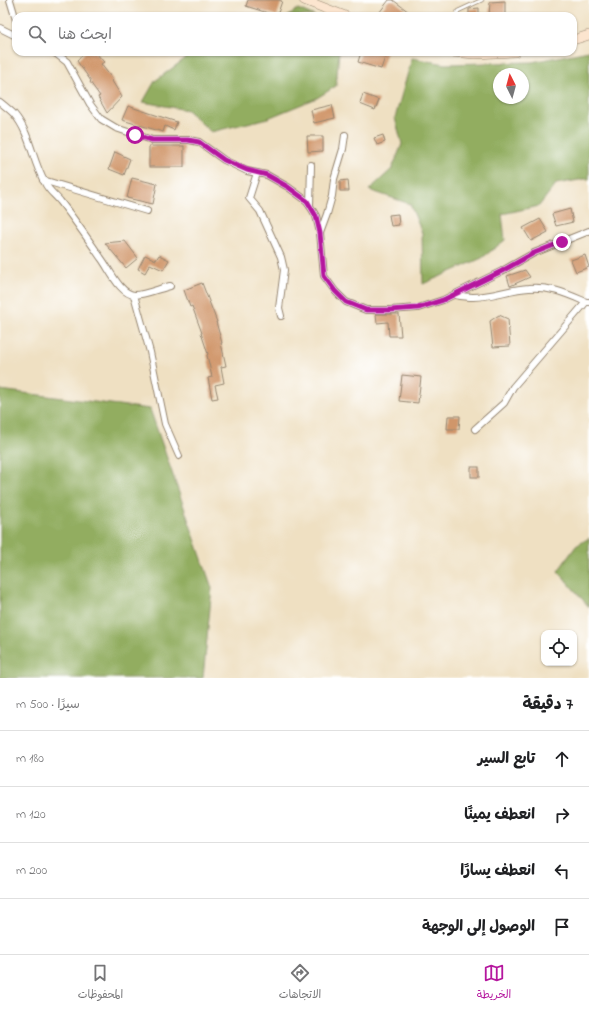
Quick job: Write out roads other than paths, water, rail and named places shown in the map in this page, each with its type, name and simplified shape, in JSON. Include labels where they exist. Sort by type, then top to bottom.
[{"type":"street","points":[[10,0],[14,12]]},
{"type":"street","points":[[304,0],[318,3],[337,12]]},
{"type":"street","points":[[0,28],[12,34]]},
{"type":"street","points":[[577,39],[589,35]]},
{"type":"street","points":[[59,56],[67,62],[90,104],[101,119],[116,128],[152,140],[188,140],[199,142],[224,160],[247,170],[267,175],[288,187],[307,201],[316,216],[320,233],[324,276],[335,291],[346,302],[366,310],[418,308],[443,300],[502,271],[534,253],[589,231]]},
{"type":"street","points":[[0,102],[14,114],[24,128],[38,170],[46,185],[75,221],[124,291],[134,295],[170,286]]},
{"type":"street","points":[[320,233],[332,196],[334,178],[343,149],[345,135]]},
{"type":"street","points":[[310,206],[311,165]]},
{"type":"street","points":[[257,173],[249,198],[260,212],[281,257],[284,270],[279,308],[281,316]]},
{"type":"street","points":[[43,180],[148,211]]},
{"type":"street","points":[[455,294],[475,297],[488,296],[518,289],[543,288],[566,293],[588,302],[513,387],[504,403],[475,429]]},
{"type":"street","points":[[134,295],[150,352],[165,424],[180,456]]},
{"type":"lane","points":[[458,12],[482,0]]}]
